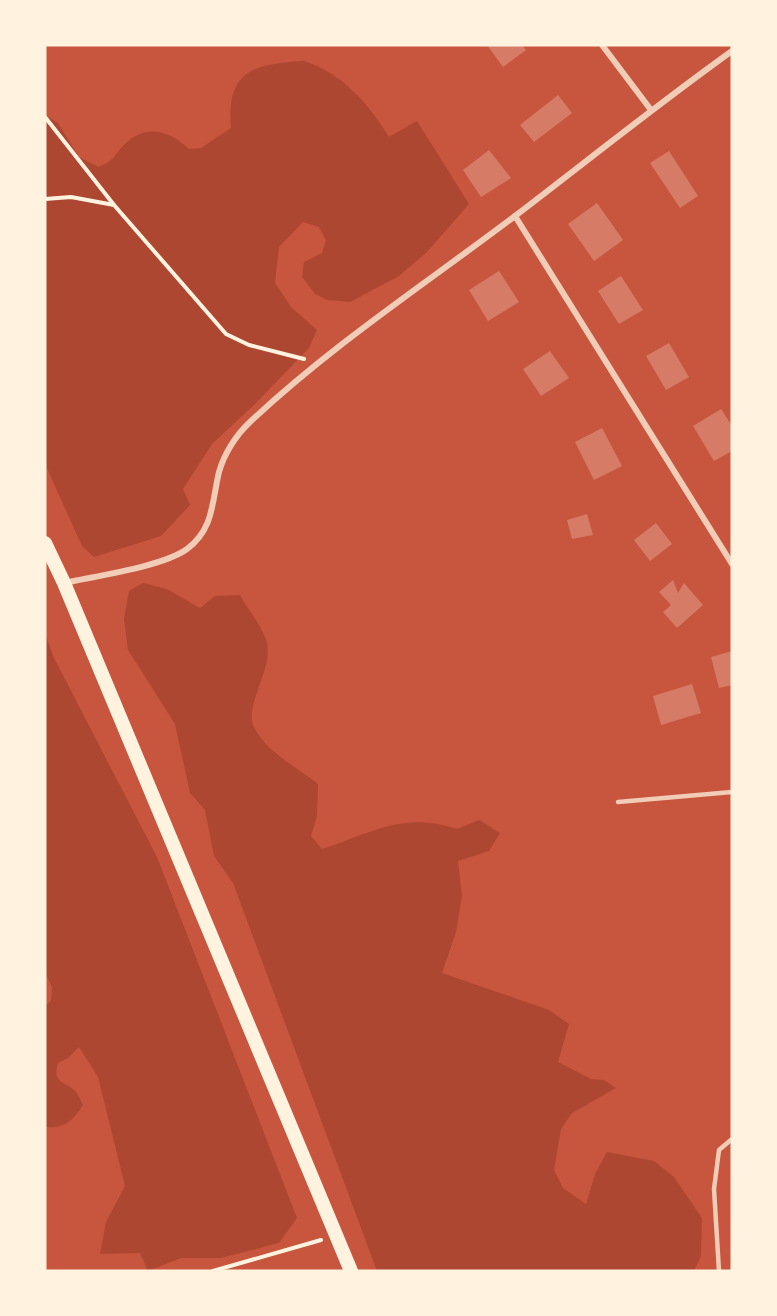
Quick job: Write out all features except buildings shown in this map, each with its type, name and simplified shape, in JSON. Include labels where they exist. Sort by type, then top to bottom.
[{"type":"main road","points":[[45,543],[64,583],[208,932],[336,1230],[351,1271]]},
{"type":"street","points":[[602,45],[651,110]]},
{"type":"street","points":[[64,583],[159,561],[186,549],[203,532],[212,514],[219,472],[233,442],[247,424],[318,363],[732,51]]},
{"type":"street","points":[[515,216],[732,564]]},
{"type":"lane","points":[[618,802],[732,792]]},
{"type":"lane","points":[[719,1271],[714,1189],[719,1150],[732,1139]]},
{"type":"path","points":[[45,117],[194,301],[226,334],[249,345],[318,363]]},
{"type":"path","points":[[45,199],[71,197],[114,205]]},
{"type":"path","points":[[213,1271],[277,1251],[303,1247],[325,1239],[336,1230]]},
{"type":"shaded area","points":[[304,61],[330,73],[353,91],[373,113],[389,137],[417,121],[469,204],[427,252],[399,276],[350,302],[327,300],[315,294],[302,277],[304,262],[322,253],[326,240],[319,227],[303,222],[279,247],[275,283],[291,307],[317,330],[309,348],[254,405],[212,444],[183,489],[190,505],[161,536],[94,557],[82,546],[45,464],[45,115],[58,123],[79,157],[98,167],[110,161],[131,139],[148,132],[173,137],[189,149],[201,148],[231,128],[233,93],[247,74],[271,65]]},
{"type":"shaded area","points":[[143,583],[167,589],[200,608],[215,596],[240,595],[263,633],[268,650],[264,673],[253,708],[254,727],[266,744],[318,784],[317,816],[311,836],[322,849],[372,831],[404,823],[438,824],[457,829],[479,820],[500,833],[489,851],[458,861],[462,896],[456,932],[442,973],[549,1010],[569,1024],[558,1062],[591,1079],[604,1080],[616,1088],[572,1113],[561,1129],[554,1170],[563,1188],[586,1204],[595,1174],[607,1152],[654,1161],[674,1177],[702,1218],[701,1256],[694,1271],[377,1271],[233,883],[214,856],[205,810],[190,793],[175,724],[128,650],[124,619],[129,591]]},
{"type":"shaded area","points":[[45,633],[54,658],[157,857],[297,1218],[279,1243],[221,1258],[181,1258],[148,1271],[140,1253],[100,1254],[106,1222],[125,1186],[98,1077],[79,1047],[68,1058],[58,1063],[57,1075],[58,1079],[76,1092],[83,1105],[67,1123],[58,1127],[45,1127],[45,1006],[51,1001],[52,987],[45,973]]}]
